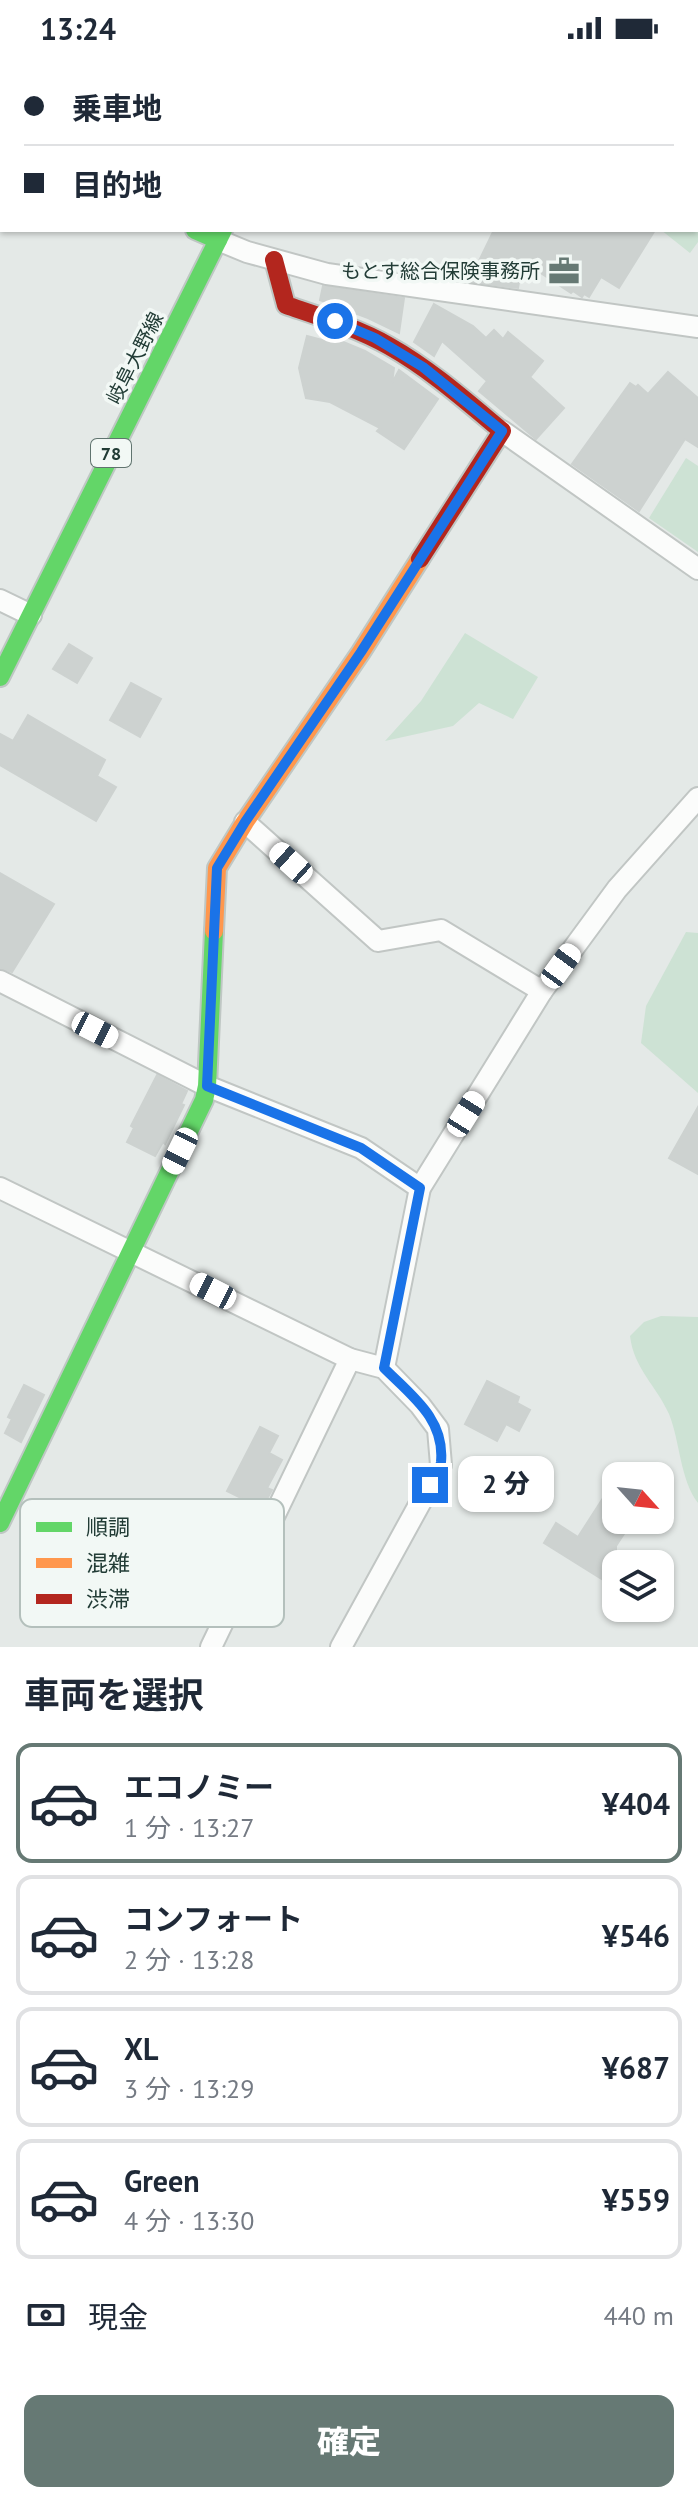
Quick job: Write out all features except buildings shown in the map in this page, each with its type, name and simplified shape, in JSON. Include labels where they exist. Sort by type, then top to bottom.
[{"type":"street","points":[[220,235],[274,260],[327,274],[698,327]]},
{"type":"street","name":"岐阜大野線","points":[[0,677],[220,235]]},
{"type":"street","points":[[274,260],[286,305],[375,338],[423,367],[502,431],[698,569]]},
{"type":"street","points":[[0,1523],[204,1100],[217,868],[361,652],[502,431]]},
{"type":"street","points":[[0,600],[31,615]]},
{"type":"street","points":[[384,1368],[420,1188],[542,991],[617,889],[698,798]]},
{"type":"street","points":[[245,822],[378,941],[441,930],[542,991]]},
{"type":"street","points":[[0,981],[207,1086],[361,1148],[420,1188]]},
{"type":"street","points":[[0,1188],[350,1359],[384,1368],[420,1405],[438,1429],[441,1465],[341,1647]]},
{"type":"street","points":[[282,1499],[350,1359]]},
{"type":"street","points":[[211,1647],[221,1627]]},
{"type":"green space","points":[[664,232],[698,232],[698,242],[690,253]]},
{"type":"green space","points":[[686,458],[698,466],[698,552],[649,518]]},
{"type":"green space","points":[[465,633],[538,677],[513,719],[479,703],[453,726],[385,741],[421,701]]},
{"type":"green space","points":[[686,932],[698,933],[698,1093],[641,1043],[646,1006]]},
{"type":"green space","points":[[661,1316],[698,1317],[698,1503],[687,1483],[669,1414],[632,1348],[630,1336],[644,1322]]},
{"type":"traffic: fast","points":[[200,232],[218,240]]},
{"type":"traffic: fast","points":[[0,677],[222,232]]},
{"type":"traffic: fast","points":[[0,1523],[204,1100],[214,931]]},
{"type":"traffic: slow","points":[[214,931],[217,868],[420,559]]},
{"type":"traffic: jam","points":[[274,260],[286,305],[352,328],[389,346],[433,375],[502,431],[420,559]]},
{"type":"place","name":"もとす総合保険事務所","points":[[564,271]]},
{"type":"route","points":[[335,321],[375,338],[423,367],[502,431],[361,652],[300,739],[217,868],[207,1086],[361,1148],[420,1188],[384,1368],[420,1405],[438,1429],[441,1465],[430,1485]]}]
